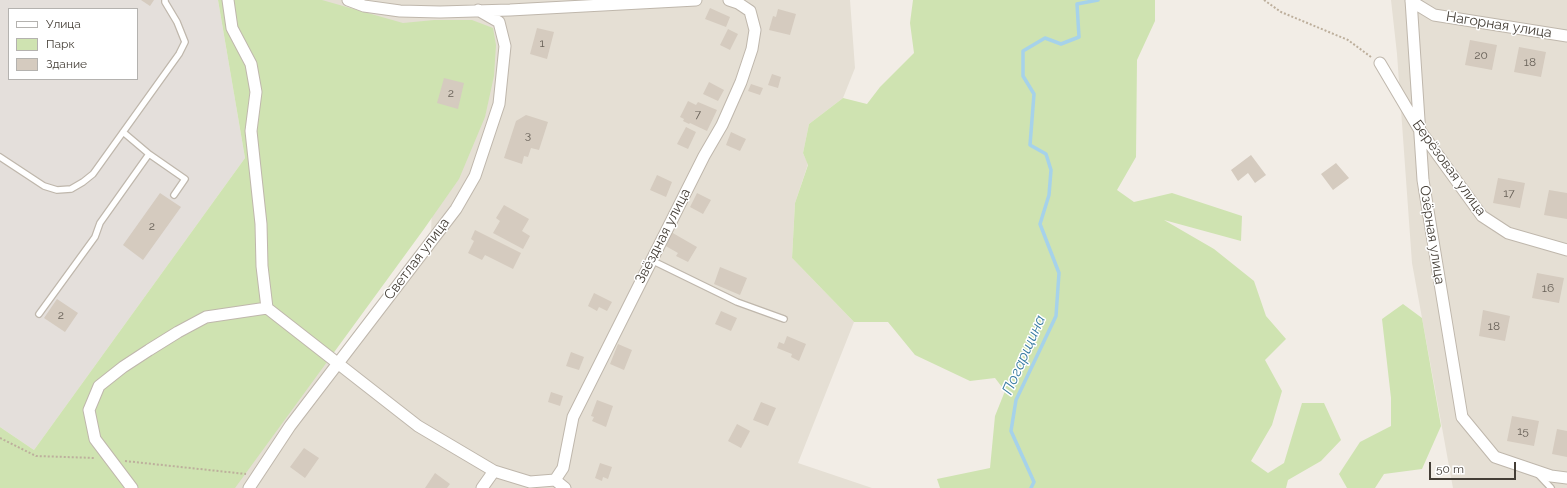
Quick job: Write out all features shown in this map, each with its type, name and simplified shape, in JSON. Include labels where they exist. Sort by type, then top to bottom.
[{"type":"street","points":[[228,0],[232,28],[251,64],[256,92],[251,132],[261,224],[262,266],[267,308],[418,426],[494,471],[530,482],[555,480],[565,488]]},
{"type":"street","points":[[348,0],[364,6],[400,12],[510,10],[696,0]]},
{"type":"street","name":"Звёздная улица","points":[[555,480],[563,468],[572,416],[704,156],[722,125],[741,82],[752,49],[755,30],[750,11],[738,3],[729,0]]},
{"type":"street","name":"Нагорная улица","points":[[1411,0],[1434,14],[1567,36]]},
{"type":"street","name":"Озёрная улица","points":[[1411,0],[1422,180],[1462,417],[1495,457],[1534,470]]},
{"type":"street","name":"Светлая улица","points":[[248,488],[290,426],[456,209],[475,176],[499,104],[505,46],[499,22],[478,10]]},
{"type":"street","name":"Берёзовая улица","points":[[1380,63],[1419,129],[1482,216],[1508,233],[1567,250]]},
{"type":"street","points":[[132,488],[95,439],[89,410],[99,386],[149,350],[206,317],[267,308]]},
{"type":"street","points":[[1534,470],[1551,476],[1567,478]]},
{"type":"street","points":[[482,488],[494,471]]},
{"type":"lane","points":[[0,157],[44,186],[57,190],[71,189],[84,182],[93,174],[179,54],[185,42],[177,22],[165,0]]},
{"type":"lane","points":[[123,132],[149,154],[185,179],[174,195]]},
{"type":"lane","points":[[39,314],[95,237],[100,223],[149,154]]},
{"type":"lane","points":[[651,260],[737,302],[784,319]]},
{"type":"lane","points":[[1534,470],[1551,488]]},
{"type":"path","points":[[1264,0],[1281,12],[1348,40],[1380,63]]},
{"type":"shaded area","points":[[0,0],[218,0],[245,158],[34,450],[0,427]]},
{"type":"shaded area","points":[[289,0],[850,0],[855,68],[843,98],[809,124],[803,153],[808,164],[795,203],[792,258],[854,322],[798,463],[872,488],[96,488],[246,291],[337,358],[431,235],[432,203],[493,80]]},
{"type":"shaded area","points":[[1391,0],[1567,0],[1567,488],[1453,488],[1412,263],[1397,54]]},
{"type":"green space","points":[[218,0],[322,0],[403,23],[434,20],[472,20],[493,28],[496,45],[494,76],[485,117],[459,179],[235,488],[0,488],[0,427],[34,450],[245,158]]},
{"type":"green space","points":[[913,0],[1155,0],[1155,21],[1137,60],[1136,157],[1117,190],[1134,202],[1172,193],[1242,216],[1241,241],[1164,220],[1214,249],[1254,281],[1266,316],[1286,339],[1265,360],[1282,391],[1272,425],[1251,461],[1268,473],[1284,463],[1302,403],[1324,403],[1341,440],[1321,461],[1288,480],[1286,488],[940,488],[937,479],[990,468],[995,416],[1005,391],[995,378],[970,381],[915,355],[888,322],[854,322],[792,258],[795,203],[808,165],[803,153],[809,124],[843,98],[867,104],[880,87],[914,53],[910,23]]},
{"type":"green space","points":[[1403,304],[1422,318],[1441,426],[1422,469],[1384,474],[1375,488],[1347,488],[1339,474],[1360,442],[1391,426],[1391,398],[1382,319]]},
{"type":"building","points":[[141,0],[154,0],[150,6]]},
{"type":"building","points":[[710,8],[730,17],[726,27],[705,19]]},
{"type":"building","points":[[778,9],[796,14],[790,35],[769,30],[773,16],[776,17]]},
{"type":"building","points":[[537,28],[554,32],[547,59],[530,54]]},
{"type":"building","points":[[728,29],[738,34],[730,50],[720,45]]},
{"type":"building","points":[[1470,40],[1497,45],[1492,70],[1465,65]]},
{"type":"building","points":[[1519,47],[1546,52],[1541,77],[1514,72]]},
{"type":"building","points":[[772,74],[781,77],[778,88],[768,85]]},
{"type":"building","points":[[444,78],[464,83],[458,109],[437,103]]},
{"type":"building","points":[[709,82],[724,90],[718,101],[703,94]]},
{"type":"building","points":[[751,84],[763,88],[760,95],[748,91]]},
{"type":"building","points":[[688,101],[696,105],[698,102],[717,110],[707,131],[683,121],[684,119],[680,117]]},
{"type":"building","points":[[526,115],[548,122],[539,150],[531,148],[528,157],[524,156],[522,164],[504,158],[516,121]]},
{"type":"building","points":[[686,127],[696,132],[688,149],[677,144]]},
{"type":"building","points":[[731,132],[746,139],[740,151],[726,145]]},
{"type":"building","points":[[1251,155],[1266,175],[1255,183],[1248,173],[1238,181],[1231,170]]},
{"type":"building","points":[[1336,163],[1349,178],[1333,190],[1321,174]]},
{"type":"building","points":[[657,175],[672,182],[666,197],[650,190]]},
{"type":"building","points":[[1498,178],[1525,183],[1520,208],[1493,203]]},
{"type":"building","points":[[1549,190],[1567,193],[1567,219],[1544,215]]},
{"type":"building","points":[[160,193],[181,207],[143,260],[123,245]]},
{"type":"building","points":[[697,193],[711,200],[703,214],[690,207]]},
{"type":"building","points":[[504,205],[529,219],[522,231],[530,236],[523,249],[493,233],[500,221],[496,218]]},
{"type":"building","points":[[475,230],[521,253],[513,269],[485,255],[482,260],[468,253],[474,241],[471,239]]},
{"type":"building","points":[[671,232],[697,247],[688,262],[676,256],[678,253],[664,245]]},
{"type":"building","points":[[720,267],[747,278],[740,295],[714,284]]},
{"type":"building","points":[[1537,273],[1564,278],[1559,303],[1532,298]]},
{"type":"building","points":[[594,293],[612,302],[607,311],[599,307],[597,311],[588,306]]},
{"type":"building","points":[[57,299],[78,313],[65,332],[44,318]]},
{"type":"building","points":[[1483,310],[1510,316],[1505,341],[1479,336]]},
{"type":"building","points":[[721,311],[737,318],[731,331],[715,324]]},
{"type":"building","points":[[787,336],[806,344],[799,361],[791,357],[792,354],[777,348],[779,342],[784,344]]},
{"type":"building","points":[[618,344],[632,350],[624,370],[610,364]]},
{"type":"building","points":[[571,352],[584,357],[579,370],[566,366]]},
{"type":"building","points":[[551,392],[563,396],[560,406],[548,402]]},
{"type":"building","points":[[597,400],[613,406],[606,427],[592,421],[594,417],[591,416]]},
{"type":"building","points":[[761,402],[776,408],[768,426],[753,420]]},
{"type":"building","points":[[1512,416],[1539,421],[1534,446],[1507,441]]},
{"type":"building","points":[[737,424],[750,431],[741,448],[728,441]]},
{"type":"building","points":[[1557,429],[1567,431],[1567,457],[1552,454]]},
{"type":"building","points":[[304,448],[319,458],[305,478],[290,467]]},
{"type":"building","points":[[600,463],[612,467],[608,479],[603,477],[602,481],[595,478]]},
{"type":"building","points":[[435,473],[450,484],[447,488],[425,488]]},
{"type":"waterway","name":"Погарщина","points":[[1031,488],[1034,482],[1011,431],[1016,400],[1056,316],[1059,273],[1040,224],[1049,195],[1051,170],[1046,154],[1030,145],[1034,94],[1023,76],[1023,51],[1045,38],[1061,44],[1079,37],[1077,4],[1098,0]]}]
